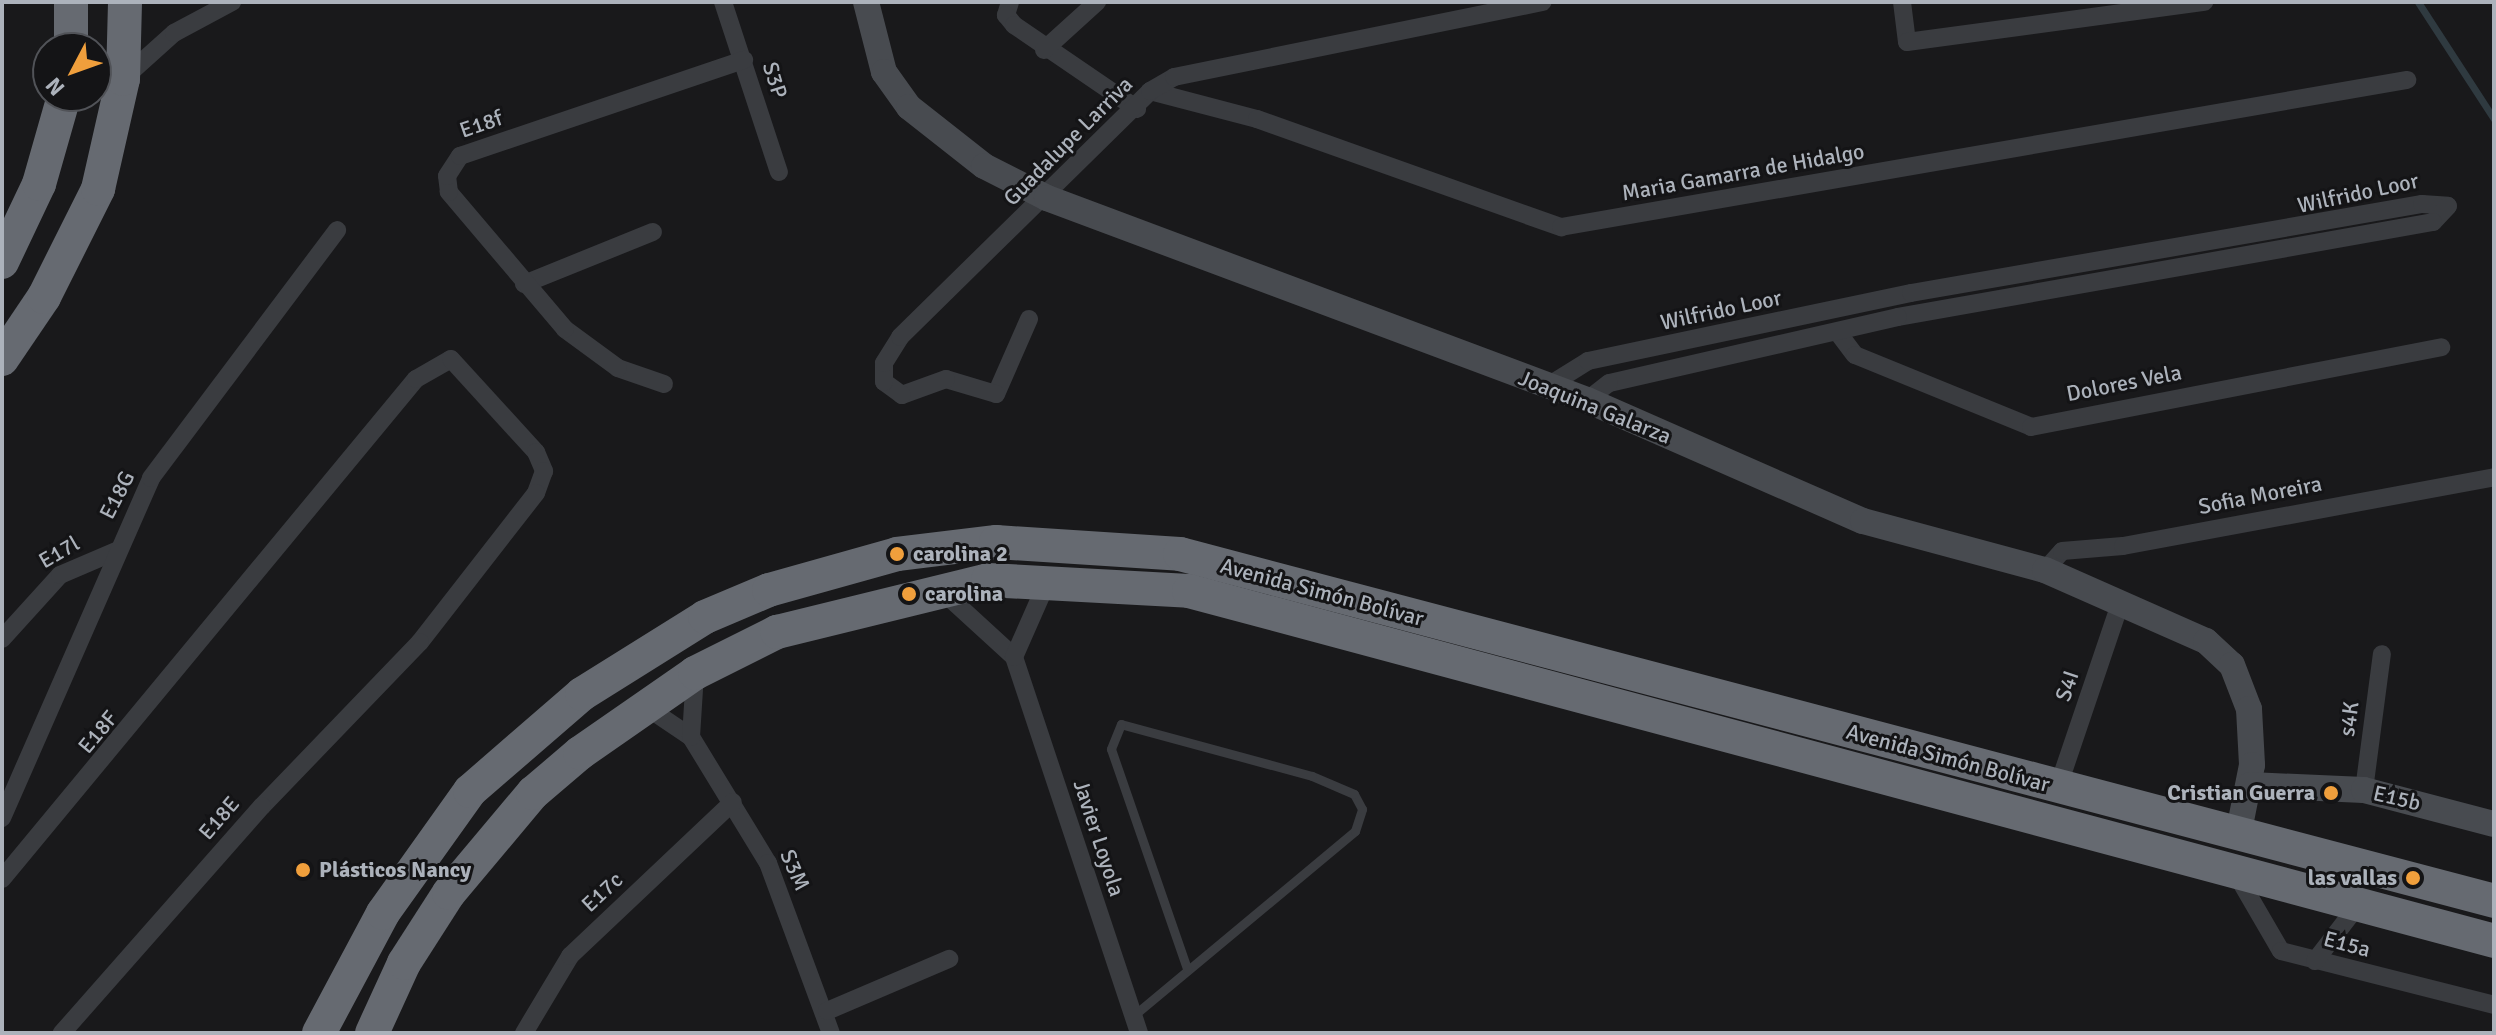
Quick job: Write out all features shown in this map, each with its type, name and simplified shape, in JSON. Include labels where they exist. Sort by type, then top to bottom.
[{"type":"highway","points":[[71,2],[71,32]]},
{"type":"highway","points":[[2,359],[44,297],[98,189],[123,79],[125,2]]},
{"type":"highway","points":[[2,262],[39,184],[59,112]]},
{"type":"highway","name":"Avenida Simón Bolívar","points":[[319,1033],[403,881],[470,791],[538,730],[705,617],[769,590],[897,554],[1061,542],[1180,554],[2238,836],[2494,901]]},
{"type":"highway","name":"Avenida Simón Bolívar","points":[[372,1033],[404,963],[494,838],[533,793],[645,706],[695,673],[777,632],[939,588],[1049,578],[1189,591],[2494,941]]},
{"type":"street","points":[[123,79],[174,33],[232,2]]},
{"type":"street","name":"S3P","points":[[723,2],[779,172]]},
{"type":"street","points":[[1010,2],[1006,18],[1044,50],[1137,109]]},
{"type":"street","points":[[1044,50],[1097,2]]},
{"type":"street","points":[[1902,2],[1907,42],[2204,2]]},
{"type":"street","name":"Guadalupe Larriva","points":[[1029,319],[996,394],[946,379],[915,392],[890,391],[882,373],[900,337],[1047,198],[1137,109],[1150,91],[1193,67],[1529,3]]},
{"type":"street","name":"Joaquina Galarza","points":[[863,4],[884,72],[909,107],[984,166],[1047,198],[1587,400],[1863,521],[2045,570],[2206,641],[2232,665],[2249,709],[2250,785],[2238,836]]},
{"type":"street","name":"E18f","points":[[664,384],[593,353],[524,284],[449,192],[450,167],[460,156],[744,60]]},
{"type":"street","name":"Maria Gamarra de Hidalgo","points":[[1150,91],[1257,119],[1561,227],[2407,80]]},
{"type":"street","name":"Wilfrido Loor","points":[[1548,386],[1588,361],[1866,302],[2422,204],[2448,206],[2433,222],[1990,298],[1609,383],[1587,400]]},
{"type":"street","name":"E18G","points":[[2,818],[116,551],[151,478],[337,230]]},
{"type":"street","points":[[524,284],[653,232]]},
{"type":"street","name":"Dolores Vela","points":[[1839,334],[1855,355],[2031,427],[2441,347]]},
{"type":"street","name":"E18F","points":[[2,879],[229,612],[416,379],[451,359],[536,452],[544,471],[536,493],[420,642]]},
{"type":"street","name":"Sofia Moreira","points":[[2045,570],[2062,551],[2123,546],[2494,477]]},
{"type":"street","name":"E17l","points":[[2,639],[60,575],[116,551]]},
{"type":"street","points":[[1014,657],[1049,578]]},
{"type":"street","name":"Javier Loyola","points":[[939,588],[1014,657],[1136,1024]]},
{"type":"street","name":"S4I","points":[[2058,787],[2121,601]]},
{"type":"street","name":"E18E","points":[[62,1033],[262,806],[420,642]]},
{"type":"street","name":"s4K","points":[[2364,790],[2382,654]]},
{"type":"street","points":[[691,737],[695,673]]},
{"type":"street","name":"S3M","points":[[645,706],[691,737],[768,863],[827,1011],[831,1033]]},
{"type":"street","name":"E15b","points":[[2250,785],[2364,790],[2494,824]]},
{"type":"street","name":"E17c","points":[[524,1033],[570,956],[733,802]]},
{"type":"street","name":"E15a","points":[[2234,870],[2269,940],[2315,961],[2494,1005]]},
{"type":"street","points":[[2315,961],[2358,905]]},
{"type":"street","points":[[827,1011],[949,959]]},
{"type":"lane","points":[[1136,1024],[1187,969],[1355,831],[1362,809],[1354,794],[1312,776],[1121,724],[1111,749],[1187,969]]},
{"type":"waterway","points":[[2418,2],[2494,119]]},
{"type":"place","name":"carolina 2","points":[[897,554]]},
{"type":"place","name":"carolina","points":[[909,594]]},
{"type":"place","name":"Cristian Guerra","points":[[2331,793]]},
{"type":"place","name":"Plásticos Nancy","points":[[303,870]]},
{"type":"place","name":"las vallas","points":[[2413,878]]}]
